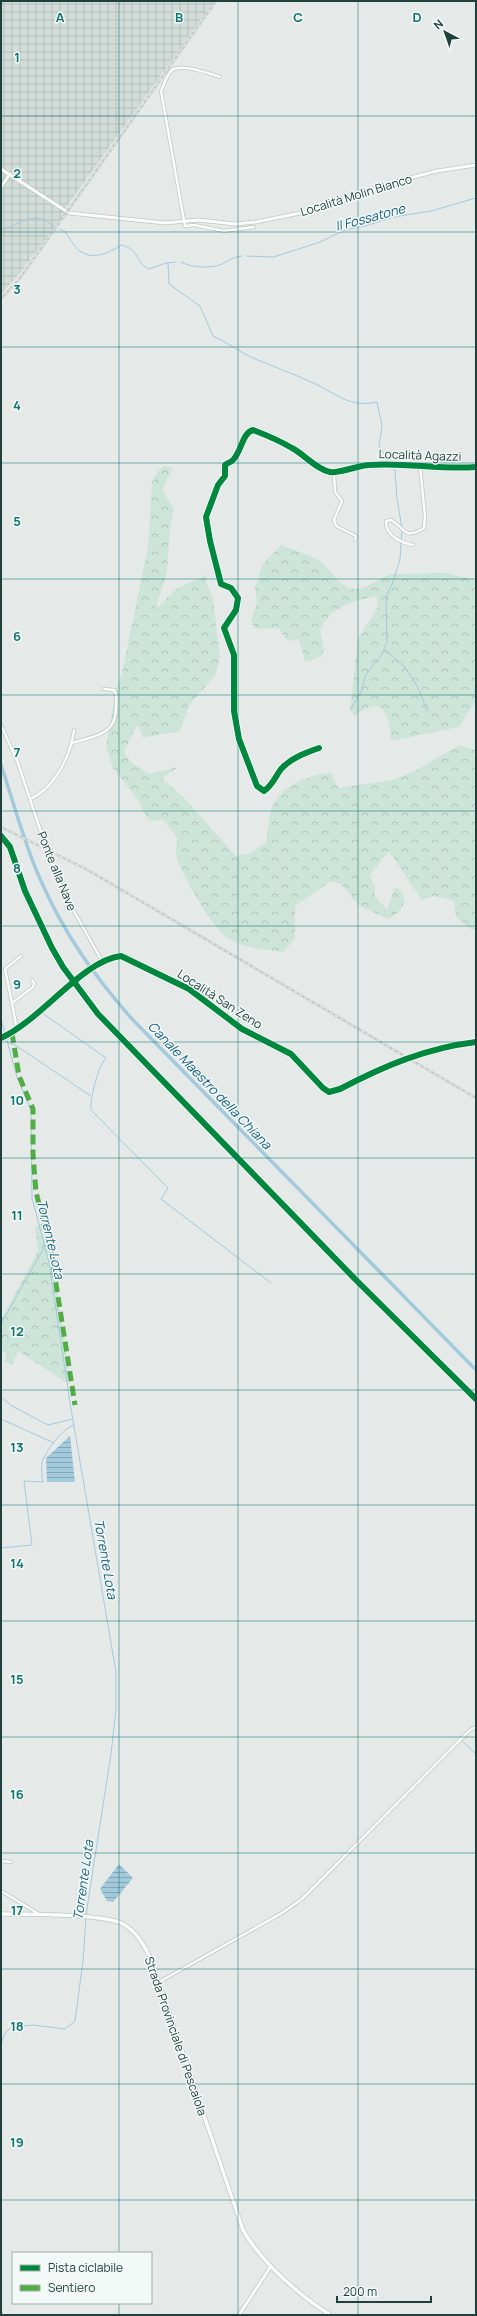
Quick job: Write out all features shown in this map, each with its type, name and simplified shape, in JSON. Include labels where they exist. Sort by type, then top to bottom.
[{"type":"main road","name":"Strada Provinciale di Pescaiola","points":[[1,1914],[101,1918],[123,1924],[141,1940],[158,1983],[237,2215],[248,2239],[270,2266],[306,2298],[330,2315]]},
{"type":"street","points":[[185,224],[161,91],[171,71],[176,68],[200,70],[220,77]]},
{"type":"street","name":"Località Molin Bianco","points":[[10,174],[69,213],[185,224],[256,222],[315,210],[436,171],[476,165]]},
{"type":"street","points":[[1,169],[10,174],[1,187]]},
{"type":"street","points":[[213,229],[214,222]]},
{"type":"street","name":"Località Molin Bianco","points":[[185,224],[230,231],[254,227]]},
{"type":"street","points":[[319,748],[296,757],[281,769],[272,786],[264,791],[257,786],[239,739],[236,724],[234,655],[224,628],[236,610],[238,598],[231,588],[220,584],[206,517],[218,485],[225,476],[225,465],[234,460],[243,446],[244,439],[251,430],[292,448],[314,462],[320,468],[334,473],[335,492],[342,501],[334,520],[336,526],[356,536],[355,540]]},
{"type":"street","name":"Località Agazzi","points":[[334,473],[370,464],[453,469],[476,467]]},
{"type":"street","points":[[413,545],[401,543],[392,534],[386,525],[386,522],[391,520],[403,532],[408,534],[424,528],[425,516],[420,466]]},
{"type":"street","points":[[72,743],[98,736],[111,727],[116,714],[117,695],[114,690],[104,689]]},
{"type":"street","name":"Ponte alla Nave","points":[[1,724],[18,763],[63,892],[101,962]]},
{"type":"street","points":[[30,799],[39,794],[56,775],[72,743],[74,730]]},
{"type":"street","points":[[17,1030],[5,970],[21,956]]},
{"type":"street","name":"Località San Zeno","points":[[101,962],[110,957],[121,956],[189,989],[242,1029],[291,1054],[329,1092],[340,1089],[384,1067],[404,1059]]},
{"type":"street","points":[[1,1038],[17,1030],[101,962]]},
{"type":"street","points":[[64,967],[110,1026],[170,1088]]},
{"type":"street","points":[[12,1003],[33,987],[34,983],[32,980]]},
{"type":"street","points":[[416,1055],[450,1045],[476,1042]]},
{"type":"street","points":[[158,1983],[282,1914],[302,1899],[470,1730],[476,1727]]},
{"type":"street","points":[[1,1862],[11,1862]]},
{"type":"street","points":[[1,1890],[42,1916]]},
{"type":"street","points":[[239,2315],[270,2266]]},
{"type":"shaded area","points":[[1,1],[214,1],[63,212],[65,214],[20,273],[1,294]]},
{"type":"green space","points":[[164,466],[173,468],[162,490],[174,509],[170,527],[167,572],[155,610],[176,589],[206,575],[207,585],[213,599],[220,657],[215,676],[189,705],[180,731],[143,738],[138,725],[124,752],[131,762],[149,774],[178,767],[162,778],[185,799],[236,856],[248,854],[266,843],[270,816],[276,800],[288,788],[305,779],[331,773],[338,788],[393,780],[415,771],[459,745],[476,750],[476,929],[472,930],[456,917],[454,901],[434,896],[422,900],[389,851],[370,875],[375,887],[375,896],[387,910],[395,887],[403,896],[404,904],[401,909],[398,913],[388,919],[358,905],[341,884],[331,881],[295,906],[295,939],[283,952],[254,948],[240,944],[227,938],[213,923],[184,876],[176,852],[178,839],[163,820],[149,821],[135,796],[113,768],[106,747],[116,689],[122,673],[148,547],[152,482],[159,470]]},
{"type":"green space","points":[[281,545],[306,554],[321,562],[341,583],[351,588],[362,588],[393,574],[444,573],[476,580],[476,700],[459,727],[391,741],[388,720],[380,707],[370,707],[355,715],[350,711],[358,638],[378,607],[376,596],[343,606],[329,616],[320,631],[324,650],[321,657],[305,662],[299,639],[289,641],[284,637],[280,629],[254,628],[251,620],[257,603],[255,588],[262,565]]},
{"type":"green space","points":[[44,1223],[57,1288],[69,1384],[18,1351],[12,1365],[4,1361],[8,1354],[1,1350],[1,1320],[38,1251],[35,1227]]},
{"type":"water","points":[[70,1436],[75,1482],[47,1482],[46,1458]]},
{"type":"water","points":[[119,1864],[133,1878],[113,1902],[107,1901],[100,1889]]},
{"type":"waterway","name":"Il Fossatone","points":[[247,256],[274,257],[320,242],[345,230],[365,226],[394,217],[431,211],[476,198]]},
{"type":"waterway","name":"Il Fossatone","points":[[1,231],[21,221],[34,218],[47,222],[54,227]]},
{"type":"waterway","name":"Il Fossatone","points":[[59,229],[66,232],[77,249],[89,255],[95,256],[102,254],[121,245],[132,250],[142,264],[149,269],[166,263],[176,262]]},
{"type":"waterway","name":"Il Fossatone","points":[[181,262],[193,266],[212,267],[242,256]]},
{"type":"waterway","points":[[168,263],[169,284],[200,306],[213,336],[251,357],[320,386],[342,398],[358,403],[377,402],[382,426],[379,446],[395,471],[397,499],[402,528]]},
{"type":"waterway","points":[[350,710],[362,690],[365,676],[382,654],[387,642],[386,597],[393,582],[400,559],[402,531]]},
{"type":"waterway","points":[[384,650],[400,662],[411,676],[420,692],[427,711]]},
{"type":"waterway","name":"Canale Maestro della Chiana","points":[[1,765],[24,838],[50,901],[70,936],[104,986],[131,1018],[476,1370]]},
{"type":"waterway","points":[[41,1012],[106,1058],[100,1068],[95,1083],[91,1110],[168,1188],[161,1199],[271,1283]]},
{"type":"waterway","name":"Torrente Lota","points":[[1,1019],[5,1034]]},
{"type":"waterway","name":"Torrente Lota","points":[[6,1037],[17,1077],[31,1110],[32,1198],[49,1263],[70,1403],[116,1672],[116,1709],[111,1754],[86,1915]]},
{"type":"waterway","points":[[8,1043],[15,1045],[91,1096]]},
{"type":"waterway","points":[[1,1324],[45,1246]]},
{"type":"waterway","points":[[1,1397],[12,1406],[48,1425],[73,1419]]},
{"type":"waterway","points":[[1,1419],[54,1443]]},
{"type":"waterway","points":[[1,1548],[32,1545],[24,1481],[43,1482],[42,1463],[44,1458],[59,1436],[69,1427],[74,1425]]},
{"type":"waterway","points":[[461,1740],[476,1754]]},
{"type":"waterway","name":"Torrente Lota","points":[[1,2044],[5,2033],[12,2027],[33,2025],[65,2029],[75,2021],[83,1961],[86,1918]]},
{"type":"tunnel","points":[[404,1059],[416,1055]]},
{"type":"railway","points":[[1,299],[20,278],[216,1]]},
{"type":"railway","points":[[1,827],[86,869],[476,1098]]},
{"type":"railway","points":[[1,2310],[2,2315]]},
{"type":"marked path","points":[[12,1033],[19,1076],[33,1109],[33,1155],[36,1192],[51,1252],[75,1405]]},
{"type":"cycle path","points":[[319,748],[303,754],[289,762],[281,769],[272,784],[264,791],[257,786],[239,739],[234,711],[234,655],[224,628],[236,610],[238,598],[231,588],[221,584],[210,541],[206,517],[218,485],[225,476],[225,465],[233,460],[244,438],[253,430],[287,445],[315,465],[330,472],[338,472],[365,465],[382,464],[449,468],[476,467]]},
{"type":"cycle path","points":[[1,836],[10,847],[25,891],[52,948],[63,967],[98,1014],[355,1279],[476,1399]]},
{"type":"cycle path","points":[[1,1038],[16,1030],[31,1019],[92,968],[107,960],[121,956],[189,989],[242,1029],[291,1054],[323,1088],[329,1092],[340,1089],[389,1066],[423,1053],[476,1042]]}]
